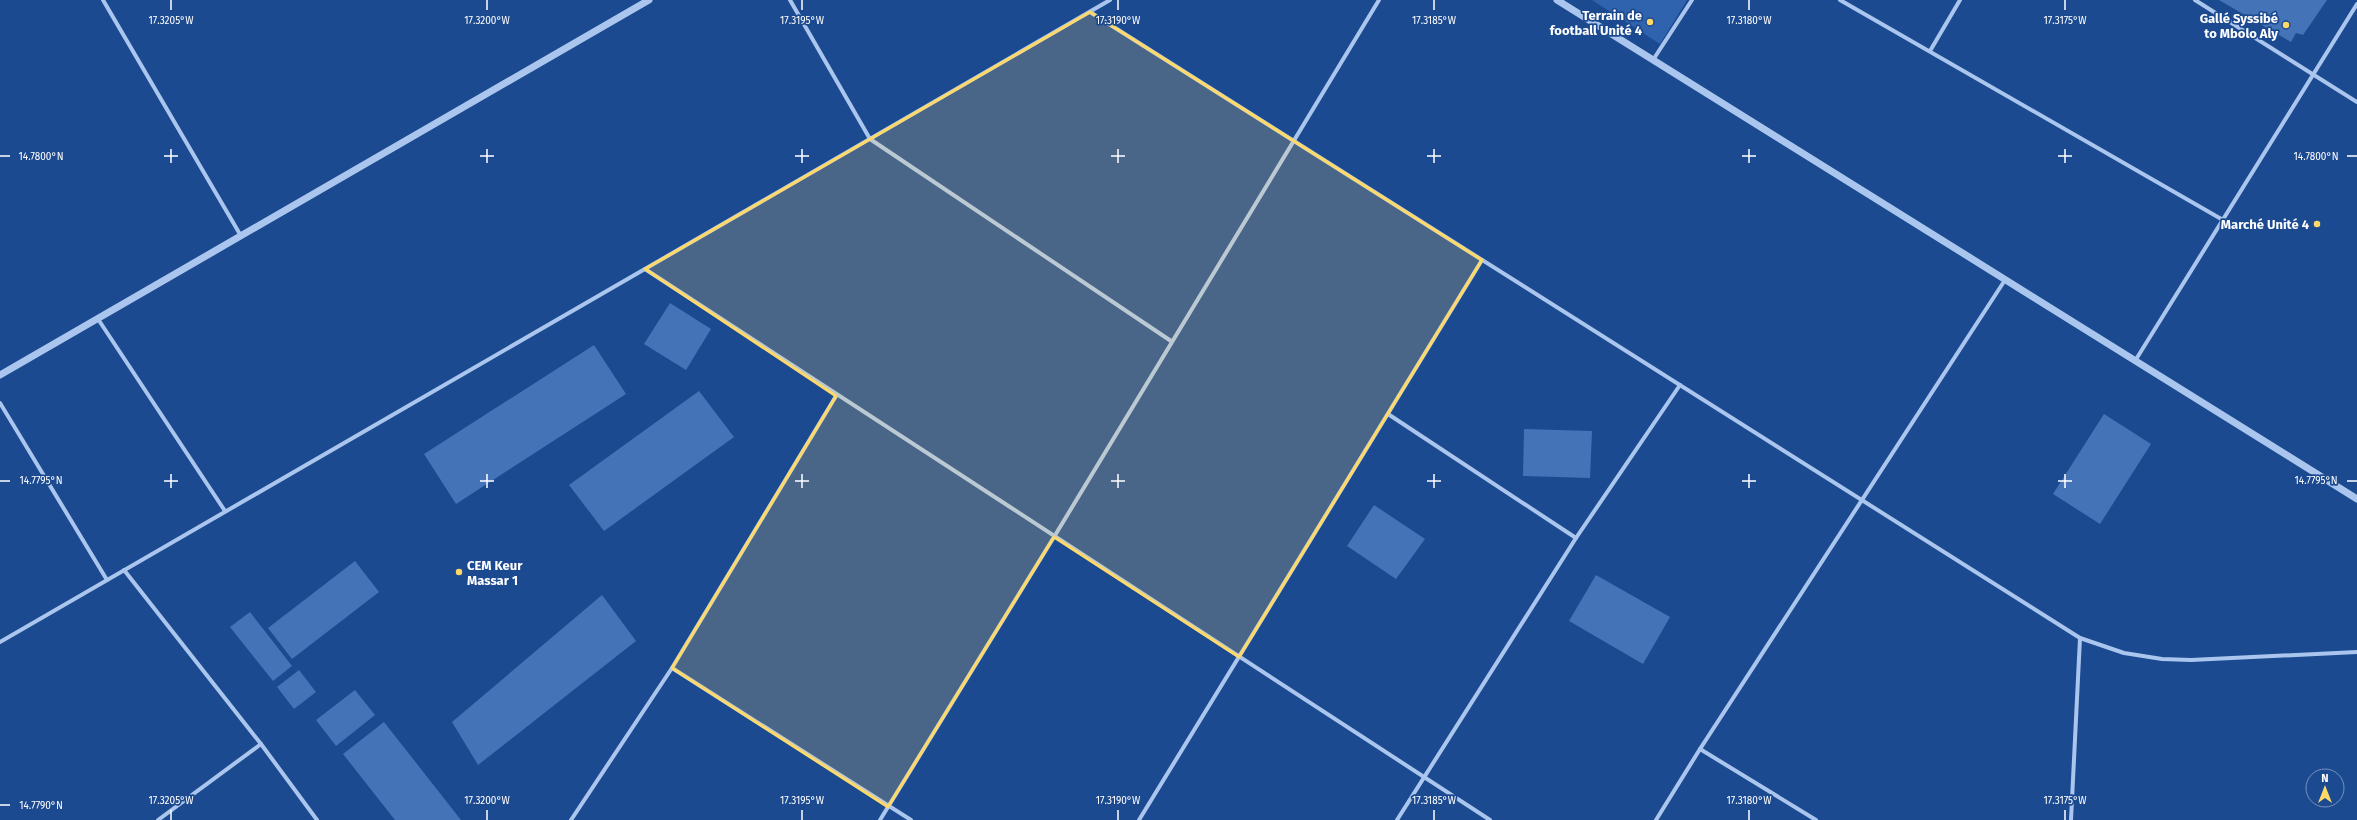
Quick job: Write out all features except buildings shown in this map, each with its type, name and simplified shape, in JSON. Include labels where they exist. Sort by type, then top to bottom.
[{"type":"street","points":[[103,0],[241,236]]},
{"type":"street","points":[[0,375],[649,0]]},
{"type":"street","points":[[790,0],[870,139],[1171,341]]},
{"type":"street","points":[[0,642],[1110,0]]},
{"type":"street","points":[[880,820],[1054,537],[1378,0]]},
{"type":"street","points":[[1557,0],[2357,499]]},
{"type":"street","points":[[1653,60],[1692,0]]},
{"type":"street","points":[[1840,0],[2223,220]]},
{"type":"street","points":[[1930,51],[1960,0]]},
{"type":"street","points":[[2195,0],[2357,102]]},
{"type":"street","points":[[2135,361],[2357,4]]},
{"type":"street","points":[[1090,12],[2080,638],[2124,654],[2162,659],[2191,660],[2357,652]]},
{"type":"street","points":[[1139,820],[1482,260]]},
{"type":"street","points":[[645,269],[836,396],[1490,820]]},
{"type":"street","points":[[1656,820],[1700,749],[2005,280]]},
{"type":"street","points":[[98,319],[225,511]]},
{"type":"street","points":[[1397,820],[1576,538],[1680,385]]},
{"type":"street","points":[[571,820],[672,668],[836,396]]},
{"type":"street","points":[[0,403],[107,580]]},
{"type":"street","points":[[1388,414],[1576,538]]},
{"type":"street","points":[[124,570],[261,744],[317,820]]},
{"type":"street","points":[[2071,820],[2080,638]]},
{"type":"street","points":[[672,668],[888,807],[911,820]]},
{"type":"street","points":[[158,820],[261,744]]},
{"type":"street","points":[[1700,749],[1816,820]]},
{"type":"highlighted area","points":[[1090,12],[1482,260],[1239,657],[1054,537],[888,807],[672,668],[836,396],[645,269]]},
{"type":"shaded area","name":"Terrain de football Unité 4","points":[[1592,0],[1687,0],[1660,44]]},
{"type":"place","name":"Terrain de football Unité 4","points":[[1650,22]]},
{"type":"place","name":"Gallé Syssibé to Mbolo Aly","points":[[2286,25]]},
{"type":"place","name":"Marché Unité 4","points":[[2317,224]]},
{"type":"place","name":"CEM Keur Massar 1","points":[[459,572]]}]
